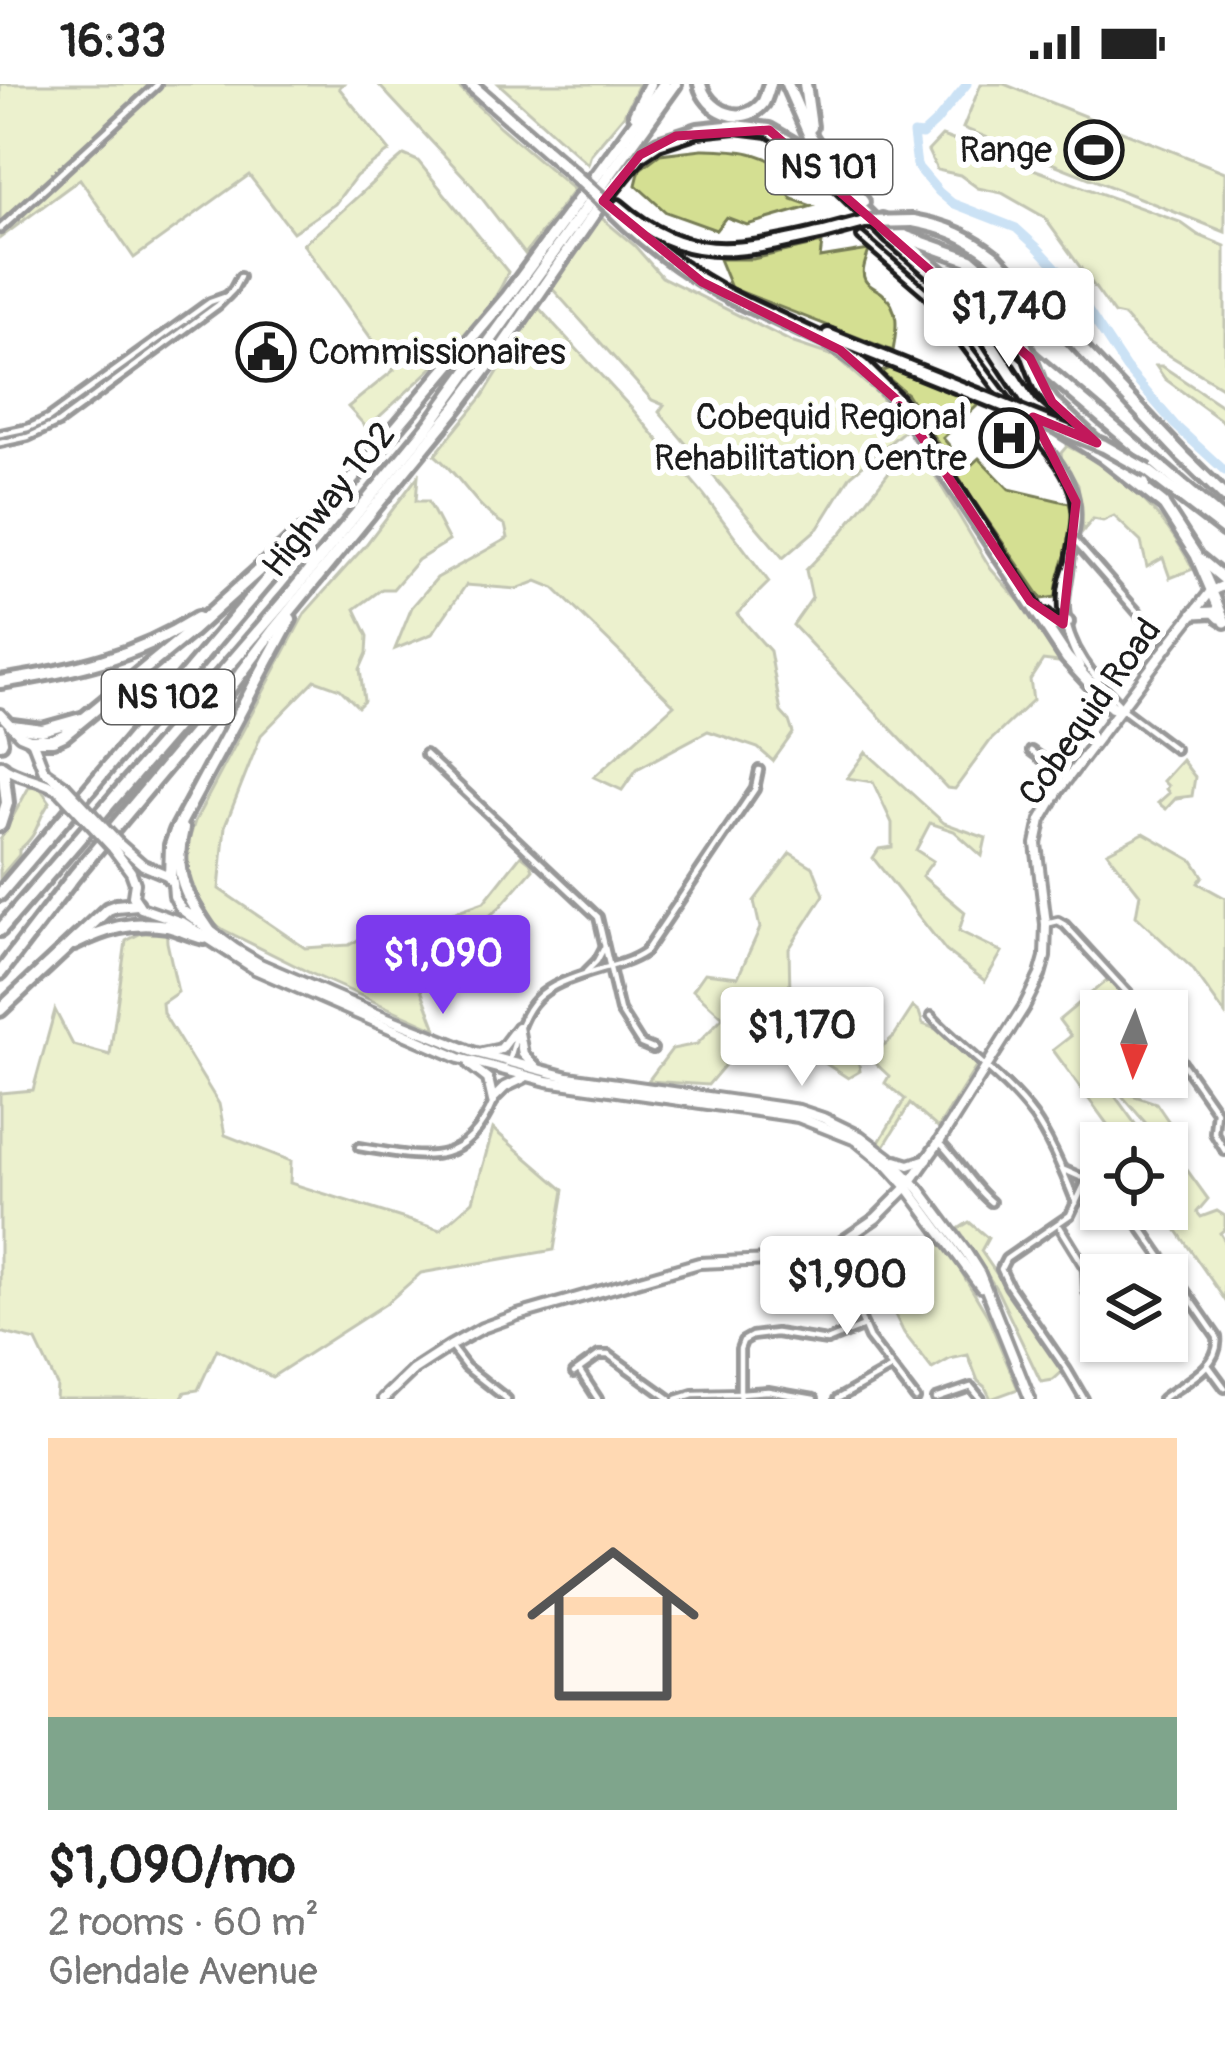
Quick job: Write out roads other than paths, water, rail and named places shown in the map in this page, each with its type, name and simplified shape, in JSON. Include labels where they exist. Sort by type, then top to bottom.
[{"type":"highway","points":[[474,84],[675,265],[832,344],[862,365],[898,400],[1067,658],[1112,707],[1120,708]]},
{"type":"highway","points":[[596,178],[650,84]]},
{"type":"highway","name":"Highway 102","points":[[0,895],[508,296],[664,84]]},
{"type":"highway","name":"Highway 102","points":[[0,930],[288,597],[430,424],[675,84]]},
{"type":"highway","points":[[700,84],[704,99],[718,112],[734,115],[762,104],[770,84]]},
{"type":"highway","name":"NS 101","points":[[789,84],[839,173],[872,212],[1225,522]]},
{"type":"highway","name":"NS 101","points":[[789,84],[808,134],[825,162],[891,238],[1225,522]]},
{"type":"highway","points":[[805,84],[812,131]]},
{"type":"highway","points":[[0,973],[430,440],[632,164],[649,148],[676,136],[736,126],[770,130],[800,148],[891,238]]},
{"type":"highway","points":[[613,206],[660,236],[689,246],[746,250],[865,222],[913,221],[967,236],[997,259],[1225,497]]},
{"type":"highway","points":[[872,212],[906,238],[971,260],[1003,287]]},
{"type":"highway","points":[[913,221],[969,244],[992,269],[1040,386],[1068,419],[1163,503]]},
{"type":"highway","points":[[430,440],[555,252]]},
{"type":"highway","points":[[941,282],[982,330],[1031,405],[1163,503]]},
{"type":"highway","points":[[748,305],[1104,446],[1225,522]]},
{"type":"highway","points":[[16,732],[59,738],[212,613],[336,500]]},
{"type":"highway","points":[[170,878],[171,845],[278,639],[308,591]]},
{"type":"highway","points":[[180,749],[288,597]]},
{"type":"highway","points":[[1030,601],[1054,625],[1065,623]]},
{"type":"highway","points":[[0,682],[117,658],[212,613]]},
{"type":"highway","points":[[16,732],[84,718]]},
{"type":"highway","points":[[0,825],[7,803],[2,766]]},
{"type":"highway","points":[[184,820],[178,872],[207,935]]},
{"type":"highway","points":[[0,1010],[108,909],[137,904]]},
{"type":"highway","points":[[0,962],[37,924]]},
{"type":"highway","points":[[66,947],[96,932],[130,924],[207,935]]},
{"type":"main road","points":[[1163,503],[1196,555],[1225,622]]},
{"type":"main road","points":[[1196,555],[1225,582],[1211,591]]},
{"type":"main road","name":"Cobequid Road","points":[[383,1399],[413,1370],[482,1328],[680,1267],[715,1260],[797,1259],[831,1249],[888,1207],[939,1142],[1040,975],[1046,924],[1036,844],[1042,820],[1068,778],[1211,591]]},
{"type":"main road","points":[[1194,613],[1214,612],[1225,622]]},
{"type":"main road","points":[[0,714],[37,754],[44,771],[116,846],[152,871]]},
{"type":"main road","points":[[1,743],[16,732]]},
{"type":"main road","points":[[1,743],[16,732]]},
{"type":"main road","points":[[18,772],[32,765],[37,754]]},
{"type":"main road","points":[[2,766],[61,788]]},
{"type":"main road","points":[[116,846],[135,883],[137,904],[260,964],[528,1077],[797,1117],[856,1140],[889,1162],[909,1165],[927,1159]]},
{"type":"main road","points":[[135,883],[143,873],[164,873],[185,912],[207,935],[255,969],[459,1058],[800,1110],[845,1128],[889,1162],[966,1252],[1030,1399]]},
{"type":"main road","points":[[154,912],[166,908],[174,896]]},
{"type":"main road","points":[[473,1052],[501,1048],[518,1027]]},
{"type":"main road","points":[[518,1027],[523,1054],[548,1072]]},
{"type":"main road","points":[[459,1058],[488,1079],[494,1099]]},
{"type":"main road","points":[[494,1099],[505,1087],[528,1077]]},
{"type":"main road","points":[[888,1207],[895,1184],[889,1162]]},
{"type":"street","points":[[0,229],[157,85]]},
{"type":"street","points":[[861,237],[926,293],[1061,467],[1076,502],[1075,541],[1062,587],[1070,644],[1101,693],[1175,748]]},
{"type":"street","points":[[0,438],[48,419],[209,302],[227,296],[240,277]]},
{"type":"street","points":[[1075,541],[1160,638]]},
{"type":"street","points":[[1031,751],[1068,778]]},
{"type":"street","points":[[425,754],[592,911],[601,925],[616,1001],[626,1024],[641,1044],[652,1049]]},
{"type":"street","points":[[359,1148],[420,1156],[443,1154],[476,1134],[533,1001],[561,981],[645,952],[755,789],[759,770]]},
{"type":"street","points":[[1046,924],[1058,921],[1065,925],[1125,990]]},
{"type":"street","points":[[580,975],[597,961],[604,942]]},
{"type":"street","points":[[931,1016],[987,1066],[1038,1123],[1076,1204]]},
{"type":"street","points":[[1188,1071],[1216,1110],[1214,1132],[1225,1151]]},
{"type":"street","points":[[1216,1110],[1225,1104]]},
{"type":"street","points":[[939,1142],[991,1202]]},
{"type":"street","points":[[1062,1169],[1080,1177]]},
{"type":"street","points":[[1080,1194],[1070,1215],[1006,1258],[1002,1274],[1084,1399]]},
{"type":"street","points":[[1058,1224],[1080,1259]]},
{"type":"street","points":[[831,1249],[869,1338],[916,1399]]},
{"type":"street","points":[[1162,1399],[1208,1365],[1218,1350],[1217,1337],[1188,1299]]},
{"type":"street","points":[[741,1396],[743,1341],[776,1333],[827,1341],[864,1326]]},
{"type":"street","points":[[450,1346],[466,1367],[507,1399]]},
{"type":"street","points":[[598,1399],[577,1371],[606,1354],[674,1399],[769,1391],[814,1399]]},
{"type":"street","points":[[1208,1365],[1225,1388]]},
{"type":"street","points":[[837,1399],[849,1397],[892,1368]]},
{"type":"street","points":[[936,1399],[971,1387],[981,1399]]},
{"type":"waterway","points":[[967,84],[922,135],[913,134],[917,166],[952,203],[1016,228],[1038,248],[1067,279],[1126,368],[1175,425],[1225,471]]},
{"type":"place","name":"Range","points":[[1094,150]]},
{"type":"place","name":"Commissionaires","points":[[266,352]]},
{"type":"place","name":"Cobequid Regional Rehabilitation Centre","points":[[1009,438]]}]
